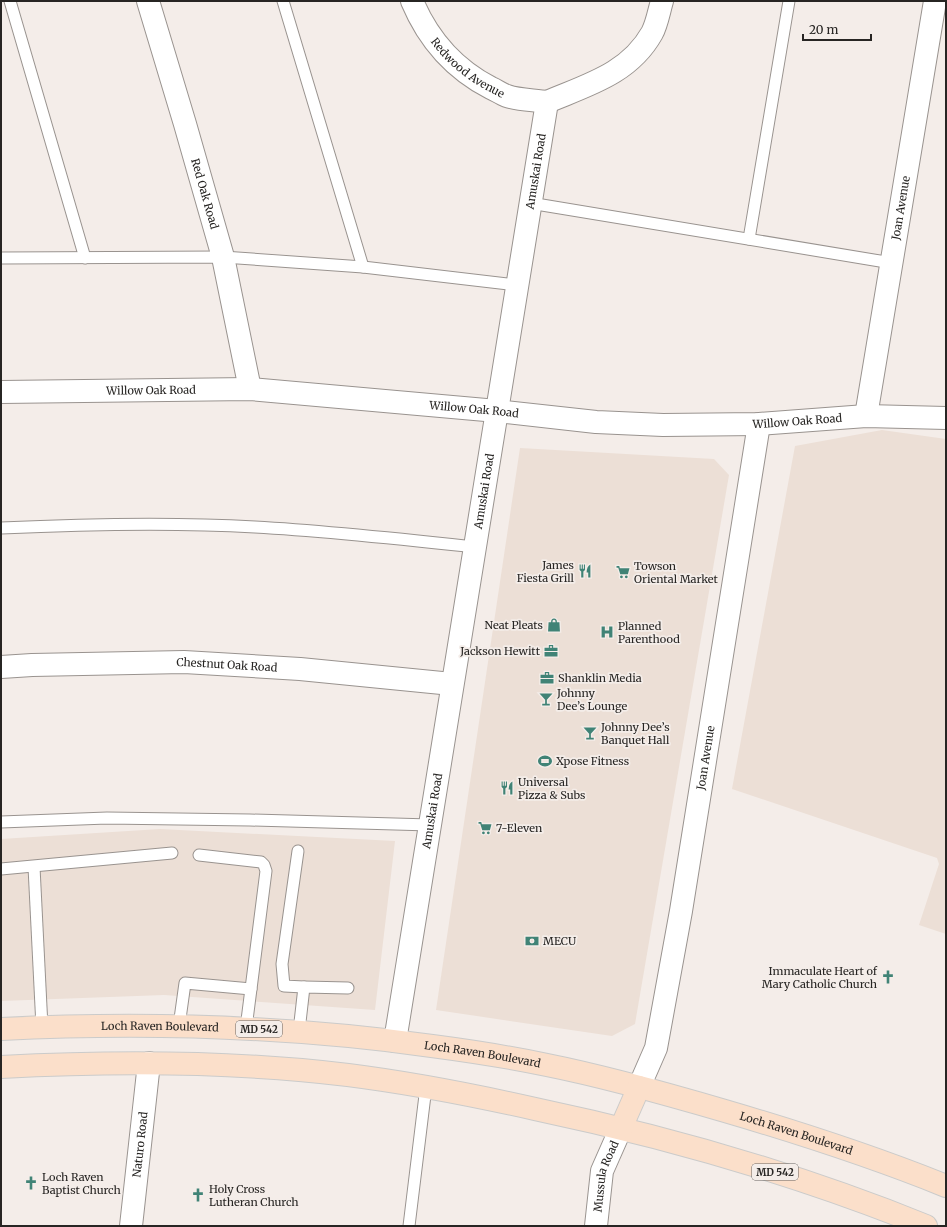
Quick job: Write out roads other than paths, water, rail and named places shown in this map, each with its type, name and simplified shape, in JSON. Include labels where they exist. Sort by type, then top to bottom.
[{"type":"main road","name":"Loch Raven Boulevard","points":[[1,1029],[126,1025],[299,1031],[395,1040],[546,1064],[706,1105],[871,1157],[946,1186]]},
{"type":"main road","name":"MD 542","points":[[1,1067],[149,1063],[240,1066],[347,1075],[426,1087],[477,1096],[621,1128],[749,1164],[813,1184],[868,1203],[926,1226]]},
{"type":"main road","points":[[621,1128],[638,1087]]},
{"type":"street","name":"Red Oak Road","points":[[148,1],[223,257],[250,389]]},
{"type":"street","points":[[547,102],[609,75],[636,56],[653,32],[662,1]]},
{"type":"street","name":"Joan Avenue","points":[[866,416],[935,1]]},
{"type":"street","name":"Redwood Avenue","points":[[417,3],[430,34],[442,51],[475,80],[508,96],[547,102]]},
{"type":"street","name":"Amuskai Road","points":[[395,1040],[547,102]]},
{"type":"street","name":"Willow Oak Road","points":[[1,392],[250,389],[603,422],[663,425],[759,424],[866,416],[946,418]]},
{"type":"street","name":"Joan Avenue","points":[[638,1087],[656,1048],[681,911],[759,424]]},
{"type":"street","name":"Chestnut Oak Road","points":[[1,667],[184,662],[300,669],[452,684]]},
{"type":"street","name":"Naturo Road","points":[[131,1226],[149,1063]]},
{"type":"street","name":"Mussula Road","points":[[596,1226],[602,1171],[621,1128]]},
{"type":"lane","points":[[10,1],[85,258]]},
{"type":"lane","points":[[283,1],[363,267]]},
{"type":"lane","points":[[749,239],[789,1]]},
{"type":"lane","points":[[530,203],[892,263]]},
{"type":"lane","points":[[1,258],[223,257],[363,267],[517,285]]},
{"type":"lane","points":[[1,528],[158,524],[210,525],[322,532],[475,547]]},
{"type":"lane","points":[[1,822],[107,818],[430,824]]},
{"type":"lane","points":[[298,851],[282,964],[284,986],[348,988]]},
{"type":"lane","points":[[1,869],[172,853]]},
{"type":"lane","points":[[199,855],[261,862],[266,871],[246,1028]]},
{"type":"lane","points":[[34,867],[42,1027]]},
{"type":"lane","points":[[179,1026],[185,983],[251,989]]},
{"type":"lane","points":[[299,1031],[304,987]]},
{"type":"lane","points":[[409,1226],[426,1087]]},
{"type":"place","name":"James Fiesta Grill","points":[[585,571]]},
{"type":"place","name":"Towson Oriental Market","points":[[623,572]]},
{"type":"place","name":"Neat Pleats","points":[[554,625]]},
{"type":"place","name":"Planned Parenthood","points":[[607,632]]},
{"type":"place","name":"Jackson Hewitt","points":[[551,651]]},
{"type":"place","name":"Shanklin Media","points":[[547,678]]},
{"type":"place","name":"Johnny Dee’s Lounge","points":[[546,699]]},
{"type":"place","name":"Johnny Dee’s Banquet Hall","points":[[590,733]]},
{"type":"place","name":"Xpose Fitness","points":[[545,761]]},
{"type":"place","name":"Universal Pizza & Subs","points":[[507,788]]},
{"type":"place","name":"7-Eleven","points":[[485,828]]},
{"type":"place","name":"MECU","points":[[532,941]]},
{"type":"place","name":"Immaculate Heart of Mary Catholic Church","points":[[888,977]]},
{"type":"place","name":"Loch Raven Baptist Church","points":[[31,1183]]},
{"type":"place","name":"Holy Cross Lutheran Church","points":[[198,1195]]}]
